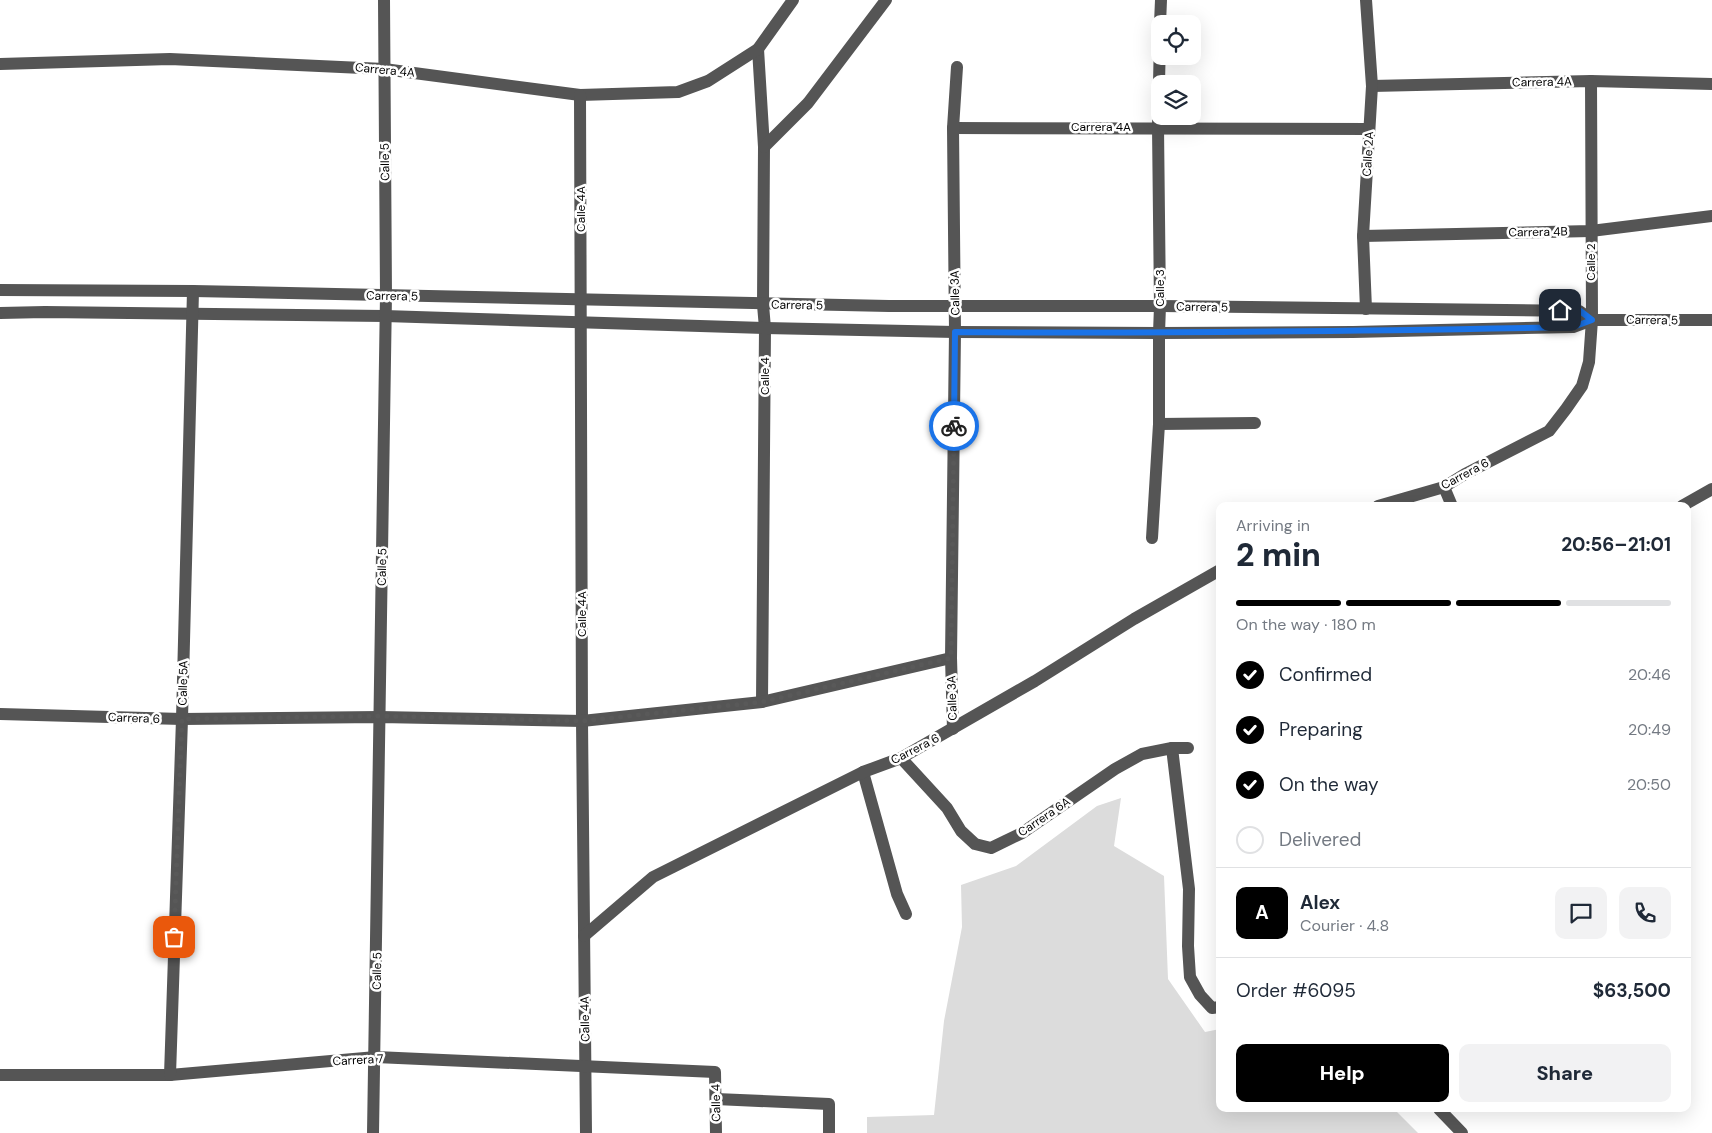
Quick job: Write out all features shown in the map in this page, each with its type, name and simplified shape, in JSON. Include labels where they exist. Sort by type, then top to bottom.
[{"type":"street","name":"Calle 5","points":[[373,1133],[376,1057],[386,296],[384,0]]},
{"type":"street","points":[[758,49],[793,0]]},
{"type":"street","points":[[764,147],[808,102],[886,0]]},
{"type":"street","points":[[1160,15],[1161,0]]},
{"type":"street","name":"Calle 2A","points":[[1366,0],[1372,86],[1363,236],[1366,309]]},
{"type":"street","name":"Carrera 4A","points":[[0,64],[170,59],[384,69],[580,95],[678,92],[708,81],[758,49]]},
{"type":"street","name":"Calle 4","points":[[758,49],[764,147],[763,304],[765,328],[762,702]]},
{"type":"street","name":"Calle 3","points":[[1152,538],[1159,424],[1159,65]]},
{"type":"street","name":"Calle 3A","points":[[953,729],[951,658],[955,307],[953,128],[957,67]]},
{"type":"street","name":"Carrera 4A","points":[[1372,86],[1590,82],[1712,84]]},
{"type":"street","name":"Calle 2","points":[[1549,431],[1582,386],[1589,362],[1592,320],[1590,82]]},
{"type":"street","name":"Calle 4A","points":[[580,95],[582,721],[586,1133]]},
{"type":"street","name":"Carrera 4A","points":[[953,128],[1369,129]]},
{"type":"street","name":"Carrera 4B","points":[[1363,236],[1591,231],[1712,216]]},
{"type":"street","name":"Carrera 5","points":[[0,290],[193,291],[955,307],[1160,306],[1579,310],[1592,320]]},
{"type":"street","name":"Calle 5A","points":[[170,1075],[182,719],[193,291]]},
{"type":"street","name":"Carrera 5","points":[[0,313],[385,316],[765,328],[955,332],[1159,333],[1353,332],[1573,327],[1592,320],[1712,320]]},
{"type":"street","points":[[1159,424],[1255,423]]},
{"type":"street","name":"Carrera 6","points":[[1392,502],[1444,487],[1465,474],[1549,431]]},
{"type":"street","points":[[1444,487],[1450,502]]},
{"type":"street","points":[[1689,502],[1712,489]]},
{"type":"street","name":"Carrera 6","points":[[584,936],[653,876],[863,772],[901,758],[1035,681],[1141,615],[1216,572]]},
{"type":"street","name":"Carrera 6","points":[[0,714],[182,719],[380,716],[582,721],[762,702],[951,658]]},
{"type":"street","points":[[1172,748],[1189,888],[1188,946],[1190,978],[1200,995],[1212,1008],[1216,1008]]},
{"type":"street","name":"Carrera 6A","points":[[901,758],[947,808],[961,831],[975,844],[991,848],[1022,833],[1115,769],[1142,754],[1172,748],[1188,748]]},
{"type":"street","points":[[863,772],[897,894],[906,914]]},
{"type":"street","name":"Carrera 7","points":[[0,1075],[170,1075],[376,1057],[716,1072]]},
{"type":"street","name":"Calle 4","points":[[716,1072],[716,1133]]},
{"type":"street","points":[[716,1099],[829,1104],[829,1133]]},
{"type":"street","points":[[1442,1112],[1462,1133]]},
{"type":"shaded area","points":[[1121,798],[1114,846],[1164,876],[1168,979],[1205,1032],[1216,1030],[1216,1112],[1397,1112],[1418,1133],[867,1133],[867,1117],[934,1115],[944,1021],[962,927],[961,885],[1016,866],[1097,806]]},
{"type":"way so far","points":[[174,937],[182,719],[380,716],[582,721],[762,702],[951,658],[954,426]]},
{"type":"route","points":[[954,426],[955,332],[1353,332],[1573,327],[1592,320],[1579,310],[1560,310]]}]
